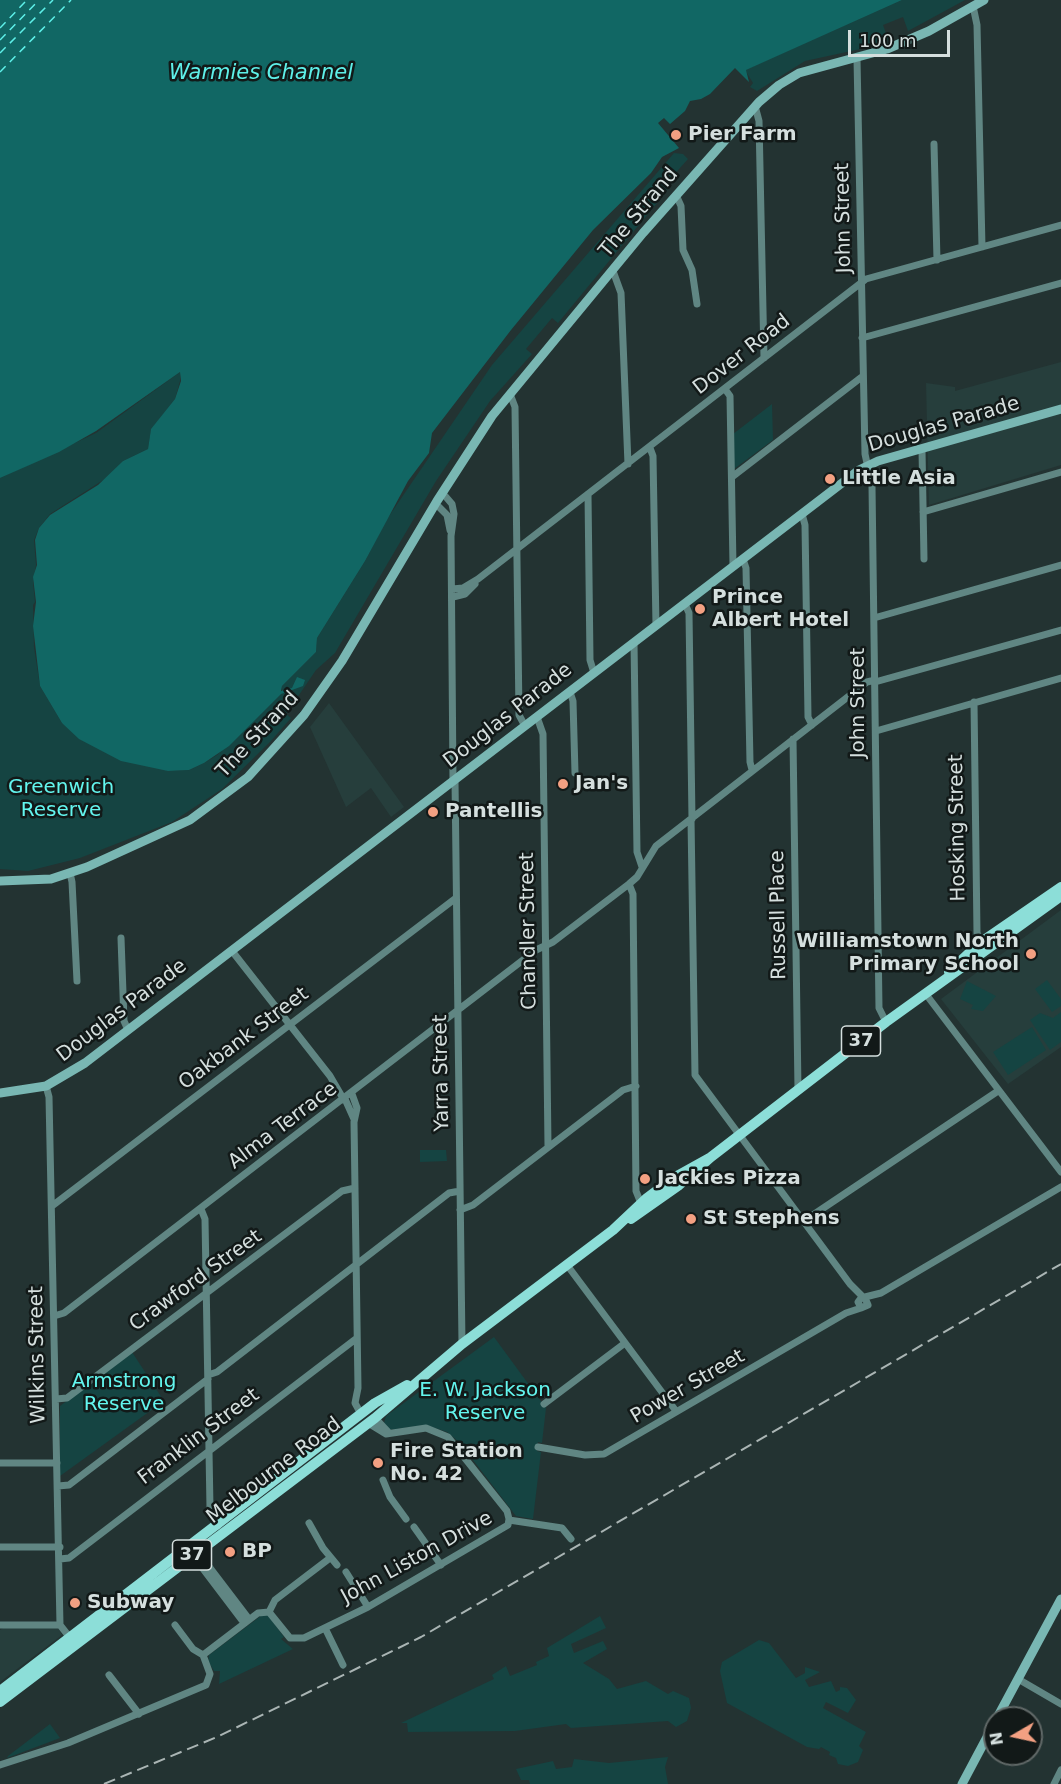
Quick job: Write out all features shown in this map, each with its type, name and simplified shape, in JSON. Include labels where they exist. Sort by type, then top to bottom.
[{"type":"main road","name":"Melbourne Road","points":[[0,1691],[72,1641],[425,1375],[462,1344],[739,1136],[1061,887]]},
{"type":"main road","name":"Melbourne Road","points":[[985,946],[1061,896]]},
{"type":"main road","name":"Melbourne Road","points":[[0,1702],[72,1641]]},
{"type":"street","name":"The Strand","points":[[0,881],[51,879],[70,873],[189,820],[248,777],[304,715],[327,683],[464,462],[510,394],[676,195],[755,106],[779,85],[799,73],[857,59],[918,37],[984,0]]},
{"type":"street","points":[[973,6],[977,25],[982,247]]},
{"type":"street","name":"John Street","points":[[857,59],[863,376],[867,465],[872,486],[879,1008],[886,1022]]},
{"type":"street","points":[[755,106],[759,121],[764,358]]},
{"type":"street","points":[[934,144],[937,260]]},
{"type":"street","points":[[676,195],[681,208],[683,250],[692,270],[697,304]]},
{"type":"street","name":"Dover Road","points":[[452,589],[463,588],[478,579],[650,448],[861,282],[1061,225]]},
{"type":"street","points":[[613,271],[621,293],[628,464]]},
{"type":"street","points":[[862,339],[1061,283]]},
{"type":"street","points":[[732,477],[863,376]]},
{"type":"street","points":[[725,389],[730,396],[733,566]]},
{"type":"street","points":[[510,394],[515,407],[519,715],[525,726]]},
{"type":"street","name":"Douglas Parade","points":[[0,1093],[46,1086],[85,1063],[867,465],[1061,409]]},
{"type":"street","points":[[650,448],[653,455],[656,626]]},
{"type":"street","points":[[922,450],[924,559]]},
{"type":"street","points":[[923,512],[1061,472]]},
{"type":"street","points":[[588,494],[590,663],[594,673]]},
{"type":"street","name":"Yarra Street","points":[[441,501],[454,509],[451,536],[454,753],[451,783],[455,801],[462,1344]]},
{"type":"street","name":"Yarra Street","points":[[441,501],[447,515],[451,536]]},
{"type":"street","points":[[802,514],[805,525],[808,717],[812,724]]},
{"type":"street","points":[[742,559],[746,567],[750,762],[753,770]]},
{"type":"street","points":[[874,618],[1061,565]]},
{"type":"street","name":"Dover Road","points":[[453,597],[465,594],[478,579]]},
{"type":"street","points":[[685,604],[688,613],[695,1075],[862,1302]]},
{"type":"street","points":[[638,844],[641,851],[651,851],[867,681],[875,681],[1061,630]]},
{"type":"street","points":[[634,642],[637,854],[642,867]]},
{"type":"street","points":[[876,731],[1061,678]]},
{"type":"street","points":[[570,692],[573,701],[574,773]]},
{"type":"street","name":"Hosking Street","points":[[974,702],[977,933],[985,946]]},
{"type":"street","name":"Chandler Street","points":[[537,717],[543,734],[548,1146]]},
{"type":"street","name":"Russell Place","points":[[793,739],[798,1090]]},
{"type":"street","name":"Yarra Street","points":[[454,753],[457,764],[465,772]]},
{"type":"street","points":[[451,783],[455,801]]},
{"type":"street","name":"Alma Terrace","points":[[54,1316],[64,1313],[629,884],[651,851]]},
{"type":"street","points":[[70,873],[77,981]]},
{"type":"street","points":[[629,884],[633,893],[636,1195],[643,1207]]},
{"type":"street","name":"Oakbank Street","points":[[52,1206],[456,898]]},
{"type":"street","points":[[121,938],[124,1020],[128,1030]]},
{"type":"street","points":[[232,951],[348,1097],[354,1122],[358,1388],[368,1416]]},
{"type":"street","points":[[926,993],[1061,1172]]},
{"type":"street","name":"Wilkins Street","points":[[46,1086],[49,1097],[52,1206],[60,1625]]},
{"type":"street","points":[[460,1210],[473,1204],[623,1090],[636,1086]]},
{"type":"street","points":[[804,1221],[998,1091]]},
{"type":"street","name":"Power Street","points":[[538,1447],[600,1455],[1061,1187]]},
{"type":"street","name":"Crawford Street","points":[[56,1399],[67,1398],[345,1189],[355,1188]]},
{"type":"street","points":[[58,1486],[69,1485],[450,1193],[460,1191]]},
{"type":"street","points":[[201,1209],[205,1219],[210,1508],[219,1528]]},
{"type":"street","points":[[567,1265],[676,1411]]},
{"type":"street","name":"Franklin Street","points":[[60,1559],[69,1558],[357,1338]]},
{"type":"street","points":[[544,1404],[625,1342]]},
{"type":"street","name":"John Liston Drive","points":[[269,1612],[288,1636],[297,1639],[368,1607],[504,1530],[509,1520],[507,1511],[459,1449],[438,1431],[420,1428],[395,1434],[388,1432],[368,1416]]},
{"type":"street","points":[[0,1463],[57,1463]]},
{"type":"street","points":[[383,1480],[390,1497],[406,1519]]},
{"type":"street","points":[[509,1520],[562,1528],[571,1539]]},
{"type":"street","points":[[309,1523],[330,1558],[337,1565]]},
{"type":"street","points":[[414,1527],[441,1566]]},
{"type":"street","points":[[0,1547],[60,1547]]},
{"type":"street","points":[[191,1550],[201,1556],[220,1586],[247,1621]]},
{"type":"street","points":[[203,1655],[262,1611],[269,1612],[274,1600],[330,1558]]},
{"type":"street","points":[[346,1572],[368,1607]]},
{"type":"street","points":[[1003,1706],[1061,1599]]},
{"type":"street","points":[[0,1625],[60,1625],[72,1641]]},
{"type":"street","points":[[0,1765],[68,1743],[195,1690],[210,1680],[210,1672],[203,1655],[193,1650],[175,1625]]},
{"type":"street","points":[[325,1628],[343,1665]]},
{"type":"street","points":[[109,1675],[139,1714]]},
{"type":"street","points":[[1017,1679],[1061,1704]]},
{"type":"street","points":[[962,1784],[983,1744]]},
{"type":"street","points":[[1054,1784],[1061,1770]]},
{"type":"shaded area","points":[[1061,362],[1061,465],[929,505],[926,383],[955,387],[955,391]]},
{"type":"shaded area","points":[[329,703],[404,807],[391,817],[371,788],[346,807],[310,727]]},
{"type":"shaded area","name":"Williamstown North Primary School","points":[[1061,910],[1061,1047],[1008,1084],[941,999]]},
{"type":"shaded area","points":[[3,1628],[58,1628],[62,1635],[0,1682],[0,1630]]},
{"type":"green space","points":[[902,0],[965,0],[908,31],[903,17],[883,25],[888,39],[865,48],[805,61],[757,91],[750,87],[753,83],[745,70]]},
{"type":"green space","name":"Greenwich Reserve","points":[[674,153],[683,154],[688,159],[671,178],[666,192],[558,323],[552,318],[526,349],[532,354],[490,401],[436,481],[335,653],[316,670],[286,714],[291,718],[270,742],[222,789],[172,822],[80,858],[28,871],[0,869],[0,478],[96,433],[180,372],[175,399],[151,430],[148,449],[123,461],[108,477],[50,514],[39,528],[34,540],[36,565],[33,582],[34,647],[40,686],[62,723],[168,771],[189,770],[204,763],[217,755],[282,692],[282,686],[316,652],[317,638],[365,561],[385,522],[492,365]]},
{"type":"green space","points":[[772,404],[773,440],[734,469],[733,434]]},
{"type":"green space","points":[[1047,980],[1061,999],[1061,1006],[1052,1012],[1035,989]]},
{"type":"green space","points":[[967,981],[996,996],[983,1011],[971,1009],[973,1005],[960,999]]},
{"type":"green space","points":[[1061,1012],[1061,1042],[1050,1050],[1030,1020],[1040,1013],[1053,1018]]},
{"type":"green space","points":[[1032,1027],[1046,1050],[1008,1075],[993,1052]]},
{"type":"green space","points":[[420,1150],[446,1150],[447,1161],[420,1162]]},
{"type":"green space","name":"E. W. Jackson Reserve","points":[[494,1337],[546,1408],[542,1443],[538,1442],[537,1451],[541,1452],[533,1519],[516,1516],[460,1443],[447,1432],[426,1425],[389,1430],[384,1423],[386,1416]]},
{"type":"green space","name":"Armstrong Reserve","points":[[132,1352],[164,1401],[60,1476],[60,1406]]},
{"type":"green space","points":[[262,1615],[268,1615],[284,1637],[281,1639],[293,1649],[219,1684],[220,1671],[214,1671],[208,1661],[209,1655]]},
{"type":"green space","points":[[600,1616],[606,1628],[571,1644],[574,1653],[603,1641],[607,1649],[583,1663],[609,1679],[617,1689],[646,1681],[668,1694],[673,1691],[689,1698],[691,1708],[687,1721],[676,1727],[668,1721],[571,1728],[566,1724],[515,1731],[408,1732],[407,1723],[401,1723],[494,1679],[492,1675],[506,1666],[510,1676],[537,1665],[536,1662],[549,1656],[547,1648]]},
{"type":"green space","points":[[759,1640],[769,1643],[796,1678],[805,1673],[805,1667],[820,1672],[805,1680],[809,1687],[831,1681],[836,1692],[840,1690],[840,1687],[847,1688],[856,1700],[848,1713],[826,1702],[823,1708],[866,1732],[859,1746],[863,1750],[858,1762],[848,1766],[838,1764],[836,1758],[829,1755],[830,1752],[821,1747],[819,1749],[807,1747],[727,1703],[720,1671],[722,1662]]},
{"type":"green space","points":[[50,1724],[60,1738],[7,1758],[8,1756]]},
{"type":"green space","points":[[668,1757],[665,1767],[668,1784],[530,1784],[529,1780],[521,1780],[516,1769],[553,1761],[556,1769],[572,1767],[574,1759],[609,1763]]},
{"type":"water","name":"Warmies Channel","points":[[0,0],[902,0],[746,70],[749,82],[735,68],[710,94],[690,101],[685,111],[670,124],[664,118],[658,123],[679,148],[662,157],[651,173],[593,230],[511,330],[432,433],[429,453],[408,481],[365,561],[317,638],[316,652],[282,686],[281,691],[292,688],[297,677],[305,680],[303,686],[281,694],[229,746],[204,763],[189,770],[168,771],[121,761],[79,739],[62,723],[40,686],[33,626],[36,602],[33,577],[37,565],[35,540],[39,528],[50,515],[98,485],[123,461],[148,449],[151,429],[175,399],[181,381],[180,372],[96,431],[59,452],[0,478]]},
{"type":"ferry route","points":[[0,28],[27,0]]},
{"type":"ferry route","points":[[0,40],[39,0]]},
{"type":"ferry route","points":[[0,53],[53,0]]},
{"type":"ferry route","points":[[0,72],[71,0]]},
{"type":"railway","points":[[104,1784],[217,1737],[421,1637],[1061,1264]]},
{"type":"place","name":"Pier Farm","points":[[676,135]]},
{"type":"place","name":"Little Asia","points":[[830,479]]},
{"type":"place","name":"Prince Albert Hotel","points":[[700,609]]},
{"type":"place","name":"Jan's","points":[[563,784]]},
{"type":"place","name":"Pantellis","points":[[433,812]]},
{"type":"place","name":"Williamstown North Primary School","points":[[1031,954]]},
{"type":"place","name":"Jackies Pizza","points":[[645,1179]]},
{"type":"place","name":"St Stephens","points":[[691,1219]]},
{"type":"place","name":"Fire Station No. 42","points":[[378,1463]]},
{"type":"place","name":"BP","points":[[230,1552]]},
{"type":"place","name":"Subway","points":[[75,1603]]}]
